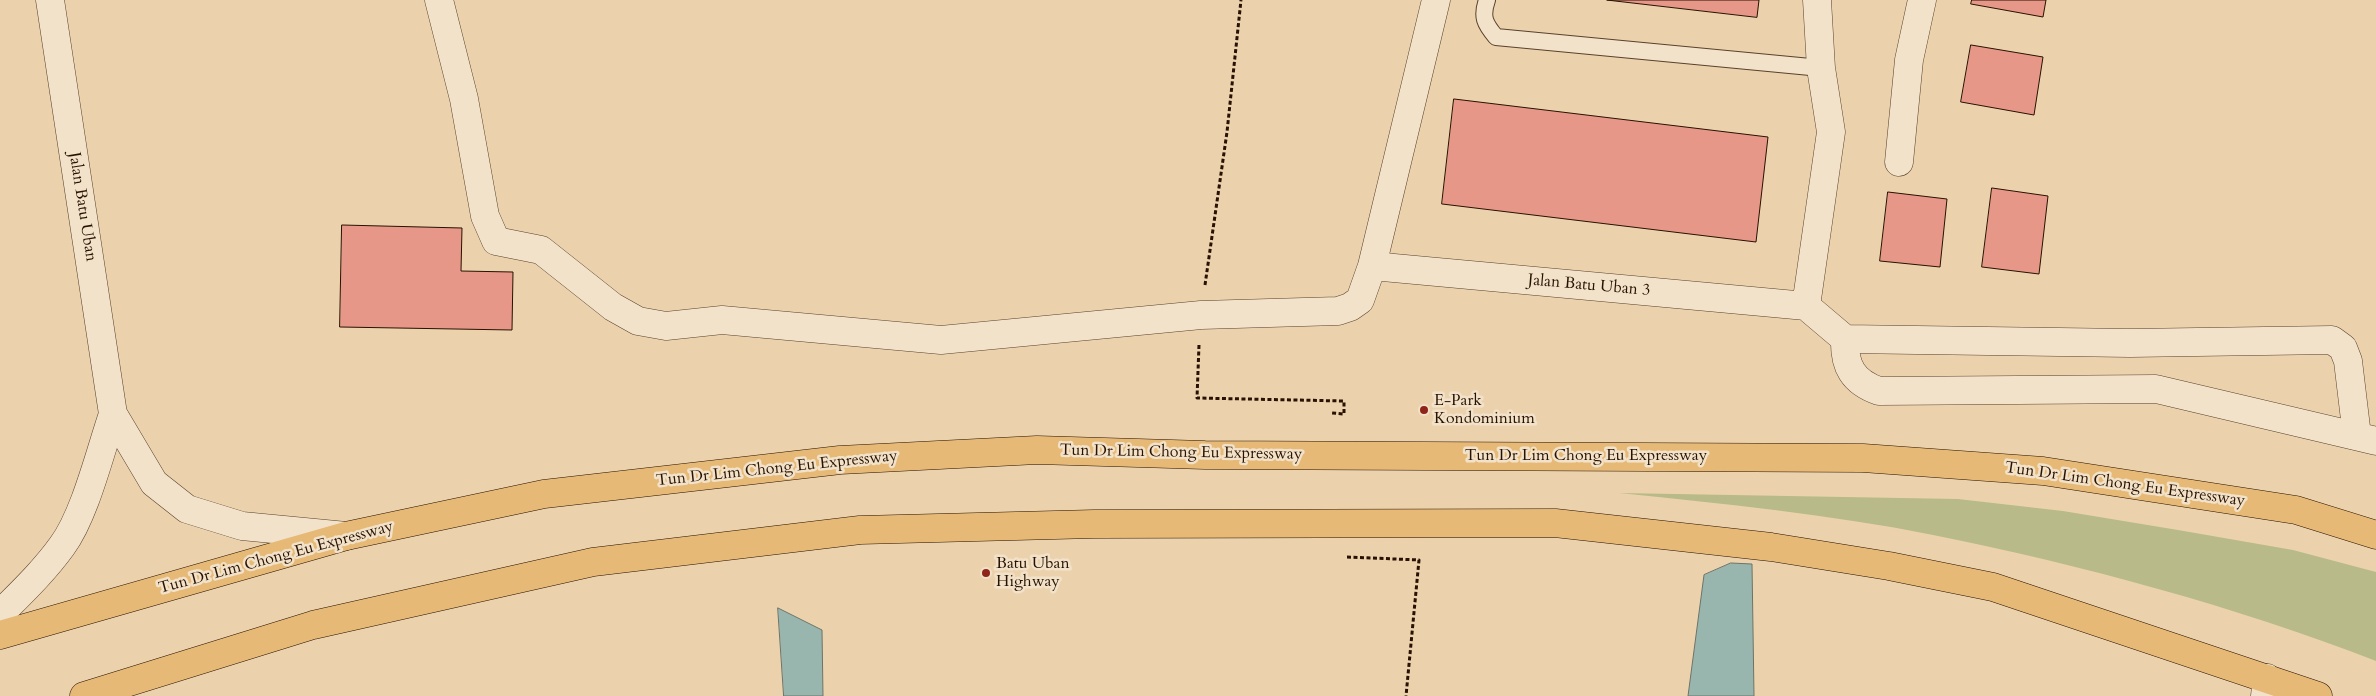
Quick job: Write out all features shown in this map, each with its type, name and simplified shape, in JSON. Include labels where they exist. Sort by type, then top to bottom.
[{"type":"highway","name":"Tun Dr Lim Chong Eu Expressway","points":[[0,635],[346,536],[544,494],[840,460],[1037,450],[1206,455],[1863,458],[2042,471],[2296,510],[2376,535]]},
{"type":"highway","points":[[84,696],[313,625],[593,562],[860,530],[1094,524],[1555,523],[1771,547],[1889,566],[1993,588],[2266,687],[2318,696]]},
{"type":"street","name":"Jalan Batu Uban","points":[[50,0],[113,414],[154,483],[187,509],[242,526],[346,536]]},
{"type":"street","points":[[439,0],[464,99],[485,216],[496,241],[541,250],[613,307],[638,321],[666,326],[722,320],[941,340],[1201,315],[1338,311],[1350,307],[1360,300],[1372,266],[1436,0]]},
{"type":"street","points":[[1817,0],[1821,68],[1831,132],[1806,306],[1845,339],[2130,343],[2332,340],[2343,348],[2348,361],[2366,439],[2156,389],[1879,391],[1864,386],[1852,374],[1844,356],[1845,339]]},
{"type":"street","points":[[1900,162],[1909,60],[1922,0]]},
{"type":"street","name":"Jalan Batu Uban 3","points":[[1372,266],[1806,306]]},
{"type":"street","name":"Jalan Batu Uban","points":[[0,614],[34,581],[63,545],[81,508],[113,414]]},
{"type":"lane","points":[[1487,0],[1483,12],[1488,27],[1496,37],[1821,68]]},
{"type":"path","points":[[1201,315],[1227,132],[1241,0]]},
{"type":"path","points":[[1198,363],[1197,398],[1344,401],[1344,414],[1332,413]]},
{"type":"path","points":[[1341,557],[1419,560],[1406,696]]},
{"type":"green space","points":[[1619,493],[1958,499],[2063,511],[2293,550],[2376,572],[2376,661],[2268,622],[2213,605],[2101,574],[1989,547],[1933,535],[1816,515]]},
{"type":"water","points":[[1731,563],[1752,564],[1754,696],[1688,696],[1704,575]]},
{"type":"water","points":[[778,608],[822,630],[823,696],[784,696]]},
{"type":"building","points":[[1607,0],[1759,0],[1757,17]]},
{"type":"building","points":[[1972,0],[2046,0],[2043,17],[1971,4]]},
{"type":"building","points":[[1971,45],[2043,57],[2034,115],[1961,102]]},
{"type":"building","points":[[1454,99],[1768,137],[1756,242],[1442,204]]},
{"type":"building","points":[[1992,188],[2048,196],[2039,274],[1982,267]]},
{"type":"building","points":[[1888,192],[1947,199],[1940,267],[1880,261]]},
{"type":"building","points":[[342,225],[462,228],[461,271],[513,272],[512,330],[340,327]]},
{"type":"place","name":"E-Park Kondominium","points":[[1424,410]]},
{"type":"place","name":"Batu Uban Highway","points":[[986,573]]}]
